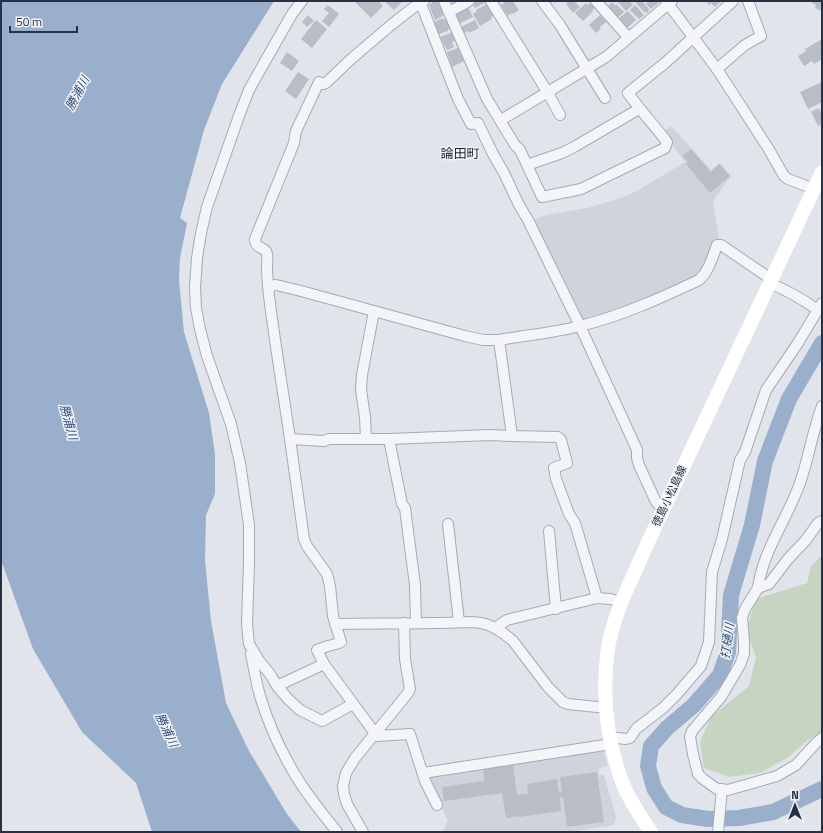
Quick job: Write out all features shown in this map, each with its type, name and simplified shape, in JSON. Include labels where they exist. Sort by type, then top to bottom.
[{"type":"main road","name":"徳島小松島線","points":[[651,832],[637,811],[626,789],[610,741],[605,707],[606,670],[609,643],[614,621],[621,602],[663,509],[822,172]]},
{"type":"street","points":[[302,1],[292,14],[258,72],[240,113],[207,207],[197,258],[195,287],[196,308],[200,329],[207,356],[231,424],[240,463],[249,532],[249,644],[260,696],[278,743],[289,765],[306,791],[337,832]]},
{"type":"street","points":[[446,6],[453,10],[469,1]]},
{"type":"street","points":[[491,1],[560,115]]},
{"type":"street","points":[[542,1],[560,25],[605,98]]},
{"type":"street","points":[[596,1],[628,37]]},
{"type":"street","points":[[446,6],[487,99],[515,145],[520,150],[542,197],[581,188],[665,148],[667,142],[652,122],[639,109],[628,93],[694,37],[733,1]]},
{"type":"street","points":[[717,69],[745,45],[761,36],[748,1]]},
{"type":"street","points":[[437,806],[425,781],[410,734],[377,736],[324,664],[317,650],[341,642],[333,616],[330,586],[327,574],[307,546],[304,539],[276,350],[268,286],[267,253],[255,243],[255,239],[294,143],[296,130],[319,82],[322,84],[326,83],[356,55],[421,2],[458,99],[471,124],[478,123],[528,220],[580,326],[633,441],[637,450],[637,458],[656,502],[663,509]]},
{"type":"street","points":[[500,120],[548,93],[606,57],[669,2],[717,69],[768,148],[784,176],[814,189]]},
{"type":"street","points":[[527,165],[562,153],[574,147],[639,109]]},
{"type":"street","points":[[268,286],[276,285],[289,288],[465,336],[483,340],[499,340],[580,326],[644,305],[699,280],[704,276],[708,269],[717,246],[721,245],[770,281],[820,306],[798,343],[766,390],[740,460],[722,539],[712,572],[709,642],[701,666],[677,694],[663,708],[636,729],[630,738],[423,773]]},
{"type":"street","points":[[366,439],[365,417],[361,390],[362,375],[374,311]]},
{"type":"street","points":[[499,340],[512,436]]},
{"type":"street","points":[[822,406],[817,443],[793,501],[774,538],[760,576],[758,588],[745,609],[742,618],[744,654],[740,665],[721,697],[692,731],[690,737],[698,774],[703,780],[717,789],[728,790],[777,776],[796,765],[822,738]]},
{"type":"street","points":[[290,439],[324,441],[329,439],[389,439],[490,435],[558,437],[561,440],[567,463],[554,468],[556,479],[569,514],[575,524],[597,598]]},
{"type":"street","points":[[389,439],[402,504],[405,508],[415,585],[416,623]]},
{"type":"street","points":[[758,588],[769,584],[788,559],[822,521]]},
{"type":"street","points":[[448,524],[459,622]]},
{"type":"street","points":[[549,531],[556,609]]},
{"type":"street","points":[[496,628],[507,620],[597,598],[621,602]]},
{"type":"street","points":[[335,624],[479,622],[496,628],[513,641],[548,687],[563,702],[582,706],[605,707]]},
{"type":"street","points":[[363,832],[347,804],[343,786],[346,773],[355,758],[396,709],[410,689],[405,659],[404,623]]},
{"type":"street","points":[[249,644],[277,686],[300,710],[322,721],[353,704]]},
{"type":"street","points":[[277,686],[324,664]]},
{"type":"street","points":[[718,832],[722,789]]},
{"type":"shaded area","points":[[671,126],[711,170],[720,163],[731,176],[713,201],[719,239],[715,241],[705,268],[694,279],[620,310],[583,321],[531,221],[546,215],[587,208],[618,199],[637,191],[685,162],[663,132]]},
{"type":"shaded area","points":[[601,750],[604,752],[608,766],[599,768],[599,774],[604,775],[616,817],[614,825],[570,832],[442,832],[448,821],[428,779],[429,775]]},
{"type":"green space","points":[[822,555],[822,732],[808,740],[787,758],[760,773],[729,777],[704,768],[700,742],[711,717],[749,686],[756,657],[746,630],[756,599],[807,583],[811,566]]},
{"type":"water","name":"勝浦川","points":[[1,1],[274,1],[222,84],[204,130],[180,218],[187,223],[180,258],[179,280],[184,332],[209,413],[215,454],[215,494],[206,515],[205,561],[211,621],[226,703],[249,751],[287,814],[301,832],[152,832],[136,783],[82,732],[33,649],[1,560]]},
{"type":"building","points":[[354,1],[378,1],[383,6],[371,18]]},
{"type":"building","points":[[384,1],[403,1],[394,10]]},
{"type":"building","points":[[431,1],[441,1],[446,12],[442,14],[443,16],[435,20],[429,5],[432,3]]},
{"type":"building","points":[[507,1],[513,1],[519,10],[508,16],[501,5]]},
{"type":"building","points":[[569,1],[574,1],[580,7],[573,13],[566,4]]},
{"type":"building","points":[[617,1],[630,1],[633,5],[626,11]]},
{"type":"building","points":[[637,1],[642,1],[649,9],[647,13],[645,13],[636,3]]},
{"type":"building","points":[[649,1],[661,1],[651,9],[646,4]]},
{"type":"building","points":[[706,1],[721,1],[715,7],[711,3],[709,5]]},
{"type":"building","points":[[809,1],[822,1],[822,11],[815,8],[816,5]]},
{"type":"building","points":[[472,2],[487,2],[475,8]]},
{"type":"building","points":[[612,2],[624,12],[616,19],[606,8]]},
{"type":"building","points":[[586,3],[588,5],[590,3],[595,8],[583,21],[575,13]]},
{"type":"building","points":[[487,4],[496,15],[480,26],[473,14],[477,11],[476,10]]},
{"type":"building","points":[[328,5],[339,14],[329,27],[322,21],[329,13],[324,9]]},
{"type":"building","points":[[635,5],[644,15],[639,19],[630,10]]},
{"type":"building","points":[[468,6],[473,17],[460,23],[454,13]]},
{"type":"building","points":[[628,11],[636,20],[626,29],[617,20]]},
{"type":"building","points":[[308,15],[314,21],[307,27],[302,22]]},
{"type":"building","points":[[600,15],[606,22],[596,33],[589,25]]},
{"type":"building","points":[[443,18],[443,20],[447,18],[451,28],[448,29],[448,31],[439,34],[434,22]]},
{"type":"building","points":[[316,20],[327,29],[312,48],[301,39]]},
{"type":"building","points":[[475,20],[479,28],[469,33],[468,31],[464,33],[461,27]]},
{"type":"building","points":[[453,32],[456,40],[452,42],[454,47],[447,50],[440,37]]},
{"type":"building","points":[[822,39],[822,59],[814,64],[812,61],[804,66],[798,56],[806,51],[805,49]]},
{"type":"building","points":[[458,48],[464,61],[452,67],[447,52]]},
{"type":"building","points":[[287,52],[299,61],[292,71],[280,63]]},
{"type":"building","points":[[298,72],[309,79],[296,99],[285,91]]},
{"type":"building","points":[[822,82],[822,102],[808,109],[800,92]]},
{"type":"building","points":[[819,108],[822,115],[822,124],[818,126],[811,112]]},
{"type":"building","points":[[691,149],[711,172],[719,164],[730,176],[710,193],[686,164],[688,162],[682,156]]},
{"type":"building","points":[[513,765],[517,795],[528,794],[527,784],[557,779],[559,793],[562,792],[560,777],[597,772],[604,822],[567,827],[563,797],[560,798],[561,811],[506,818],[502,793],[444,801],[442,787],[484,781],[483,769]]},
{"type":"waterway","name":"打樋川","points":[[822,343],[789,399],[765,461],[752,525],[731,595],[728,652],[720,675],[694,705],[667,728],[651,746],[648,766],[654,788],[666,807],[682,815],[708,819],[739,818],[773,812],[822,789]]},
{"type":"district","name":"論田町","points":[[460,153]]}]
